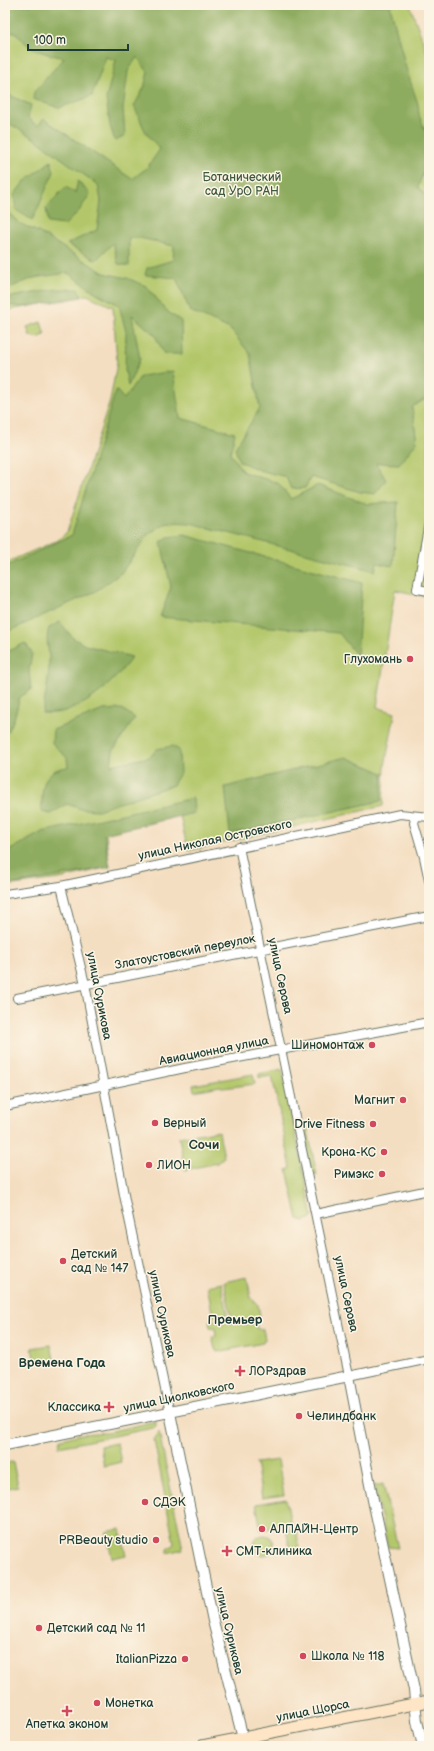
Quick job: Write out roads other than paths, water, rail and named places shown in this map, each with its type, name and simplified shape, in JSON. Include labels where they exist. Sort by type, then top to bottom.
[{"type":"main road","name":"улица Щорса","points":[[202,1746],[244,1742],[429,1701]]},
{"type":"street","points":[[429,522],[417,589],[429,591]]},
{"type":"street","name":"улица Николая Островского","points":[[5,894],[61,886],[400,814],[429,817]]},
{"type":"street","points":[[416,816],[414,822],[429,881]]},
{"type":"street","name":"улица Серова","points":[[239,847],[350,1376],[373,1500],[394,1593],[423,1746]]},
{"type":"street","name":"улица Сурикова","points":[[61,886],[85,984],[141,1282],[213,1621],[244,1742]]},
{"type":"street","name":"Златоустовский переулок","points":[[17,998],[261,948],[429,916]]},
{"type":"street","name":"Авиационная улица","points":[[5,1106],[103,1085],[429,1022]]},
{"type":"street","points":[[316,1214],[429,1190]]},
{"type":"street","name":"улица Циолковского","points":[[5,1445],[170,1413],[429,1359]]},
{"type":"place","name":"Глухомань","points":[[410,659]]},
{"type":"place","name":"Шиномонтаж","points":[[372,1045]]},
{"type":"place","name":"Магнит","points":[[403,1100]]},
{"type":"place","name":"Верный","points":[[155,1123]]},
{"type":"place","name":"Drive Fitness","points":[[373,1124]]},
{"type":"place","name":"Крона-КС","points":[[384,1152]]},
{"type":"place","name":"ЛИОН","points":[[149,1165]]},
{"type":"place","name":"Римэкс","points":[[382,1174]]},
{"type":"place","name":"Детский сад № 147","points":[[63,1261]]},
{"type":"place","name":"ЛОРздрав","points":[[240,1371]]},
{"type":"place","name":"Классика","points":[[109,1407]]},
{"type":"place","name":"Челиндбанк","points":[[299,1416]]},
{"type":"place","name":"СДЭК","points":[[145,1502]]},
{"type":"place","name":"АЛПАЙН-Центр","points":[[262,1529]]},
{"type":"place","name":"PRBeauty studio","points":[[156,1540]]},
{"type":"place","name":"СМТ-клиника","points":[[227,1551]]},
{"type":"place","name":"Детский сад № 11","points":[[39,1628]]},
{"type":"place","name":"Школа № 118","points":[[303,1656]]},
{"type":"place","name":"ItalianPizza","points":[[185,1659]]},
{"type":"place","name":"Монетка","points":[[97,1703]]},
{"type":"place","name":"Апетка эконом","points":[[67,1711]]},
{"type":"district","name":"Сочи","points":[[204,1145]]},
{"type":"district","name":"Премьер","points":[[235,1320]]},
{"type":"district","name":"Времена Года","points":[[62,1363]]},
{"type":"park label","name":"Ботанический сад УрО РАН","points":[[242,184]]}]
